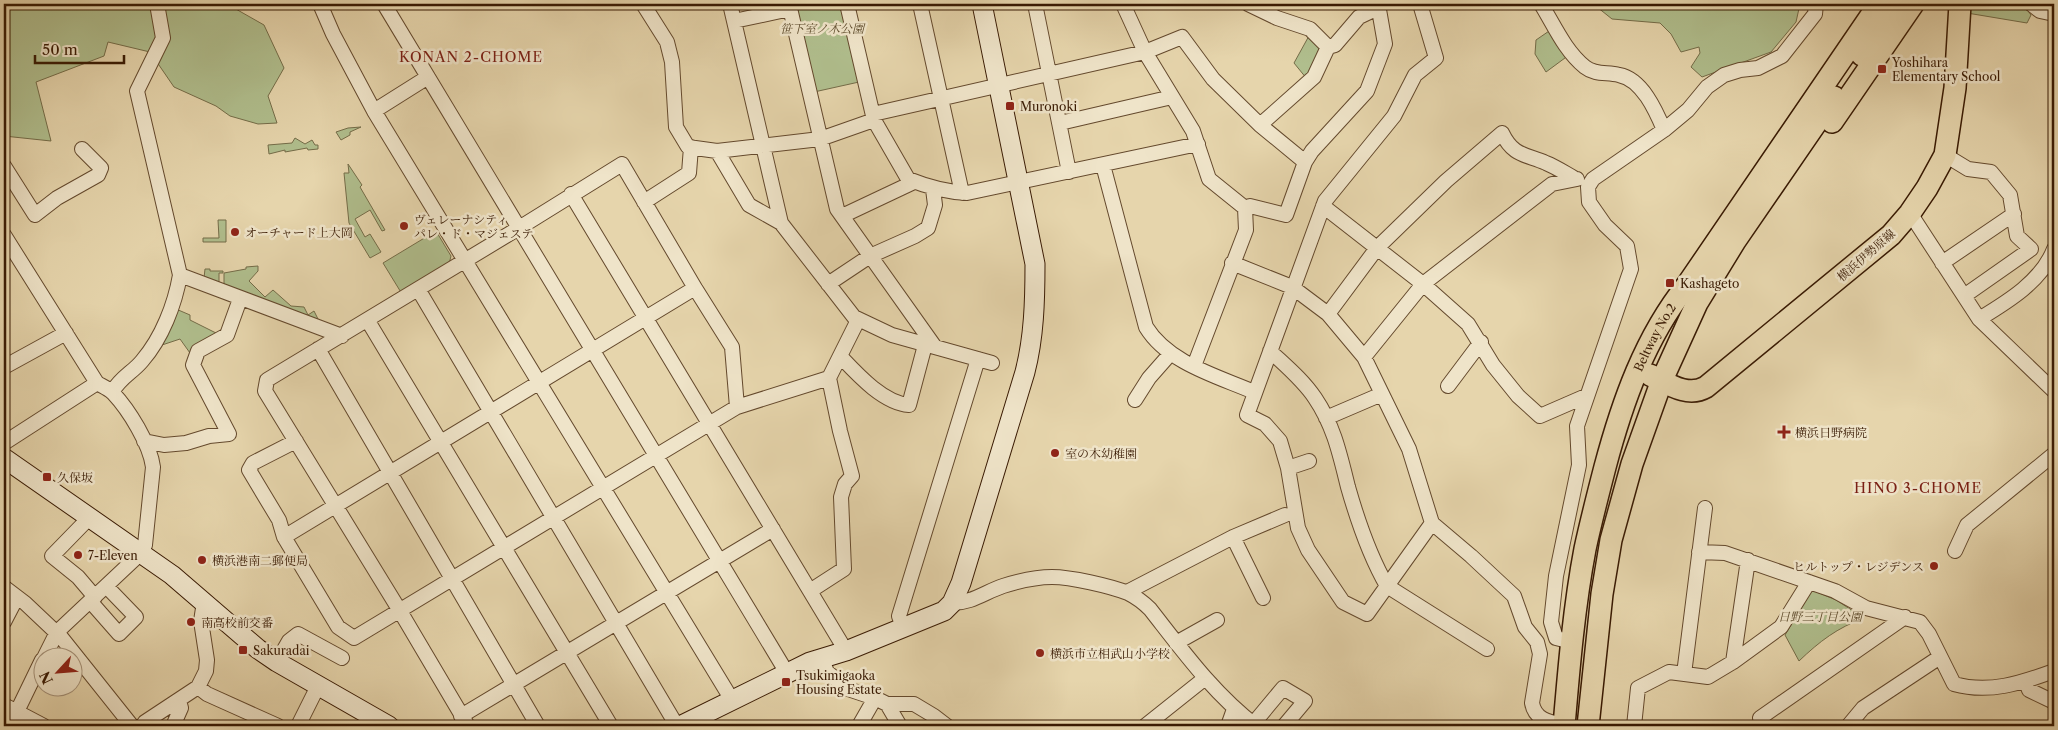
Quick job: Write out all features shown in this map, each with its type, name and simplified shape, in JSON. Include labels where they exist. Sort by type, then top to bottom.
[{"type":"main road","points":[[1674,302],[1680,280],[1701,245],[1754,162],[1862,4]]},
{"type":"main road","name":"Beltway No.2","points":[[1588,726],[1600,612],[1611,540],[1632,464],[1662,380],[1690,317],[1879,4]]},
{"type":"main road","name":"Beltway No.2","points":[[1564,725],[1572,642],[1590,525],[1617,426],[1649,345],[1674,302],[1817,108],[1898,4]]},
{"type":"main road","points":[[1725,260],[1743,245],[1768,211],[1859,84],[1913,4]]},
{"type":"main road","name":"横浜伊勢原線","points":[[1638,370],[1684,391],[1698,391],[1706,387],[1881,244],[1910,213],[1937,172],[1945,155],[1955,88],[1960,4]]},
{"type":"street","points":[[112,392],[120,379],[142,362],[157,340],[178,289],[180,275],[137,91],[163,38],[157,4]]},
{"type":"street","points":[[320,4],[333,34],[374,111],[464,262],[540,382],[732,700]]},
{"type":"street","points":[[384,4],[787,673]]},
{"type":"street","points":[[643,4],[667,42],[672,62],[676,128],[688,147],[717,151],[820,139],[873,117],[941,99],[1145,52],[1182,37],[1213,79],[1260,126],[1305,162]]},
{"type":"street","points":[[730,4],[781,223]]},
{"type":"street","points":[[847,4],[873,117],[908,180],[933,189],[968,193],[1198,144]]},
{"type":"street","points":[[920,4],[962,193]]},
{"type":"street","points":[[418,289],[678,726],[822,657],[846,651],[944,611],[952,603],[961,583],[996,458],[1029,356],[1034,314],[1035,264],[982,4]]},
{"type":"street","points":[[1036,4],[1069,172]]},
{"type":"street","points":[[1123,4],[1145,52],[1198,144],[1209,179],[1245,208],[1246,230],[1194,366]]},
{"type":"street","points":[[1248,4],[1277,18],[1310,29],[1328,47]]},
{"type":"street","points":[[1420,4],[1436,58],[1415,75],[1394,116],[1325,201],[1292,287],[1247,415],[1265,424],[1280,441],[1288,468],[1298,528],[1308,550],[1343,602],[1367,614],[1432,523]]},
{"type":"street","points":[[1540,4],[1570,51],[1586,68],[1599,73],[1620,75],[1635,84],[1654,108],[1664,130]]},
{"type":"street","points":[[1572,642],[1556,638],[1550,622],[1556,576],[1579,465],[1577,426],[1630,268],[1627,246],[1605,225],[1589,202],[1588,187],[1593,180],[1664,130],[1688,110],[1707,87],[1724,75],[1740,70],[1758,68],[1782,56],[1815,14],[1816,4]]},
{"type":"street","points":[[2031,4],[2040,11],[2054,14]]},
{"type":"street","points":[[734,21],[790,6],[838,209],[930,346]]},
{"type":"street","points":[[1245,208],[1250,206],[1286,215],[1305,162],[1312,151],[1367,91],[1385,44],[1378,6],[1358,17],[1335,45],[1328,47],[1314,77],[1260,126]]},
{"type":"street","points":[[374,111],[428,77]]},
{"type":"street","points":[[1060,123],[1172,97]]},
{"type":"street","points":[[1328,314],[1377,248],[1446,181],[1502,133],[1507,143],[1515,152],[1546,163],[1574,178]]},
{"type":"street","points":[[644,202],[689,174],[691,147]]},
{"type":"street","points":[[4,166],[36,215],[57,198],[98,175],[101,168],[82,149]]},
{"type":"street","points":[[717,151],[749,205],[781,223],[854,318],[892,336],[992,363]]},
{"type":"street","points":[[1945,155],[1968,169],[1991,172],[2010,195],[2017,236],[2031,250],[1964,296]]},
{"type":"street","points":[[737,407],[732,346],[695,288],[622,164],[464,262],[267,380],[265,391],[400,610],[464,721],[514,684],[773,530]]},
{"type":"street","points":[[1103,165],[1146,327],[1151,336],[1171,353],[1194,366],[1254,392]]},
{"type":"street","points":[[1364,357],[1423,284],[1552,184],[1574,178],[1593,180]]},
{"type":"street","points":[[842,216],[914,182]]},
{"type":"street","points":[[828,284],[870,256],[915,236],[928,228],[935,205],[933,189]]},
{"type":"street","points":[[571,194],[846,651]]},
{"type":"street","points":[[1323,206],[1423,284],[1468,324],[1481,342],[1493,365],[1518,396],[1540,416],[1586,396]]},
{"type":"street","points":[[1910,213],[1979,319],[2054,391]]},
{"type":"street","points":[[1942,263],[2014,214]]},
{"type":"street","points":[[4,234],[97,382],[112,392],[125,408],[152,456],[153,467],[145,544],[140,554],[56,632],[48,648]]},
{"type":"street","points":[[1979,319],[2011,299],[2046,266],[2054,249]]},
{"type":"street","points":[[1232,263],[1292,287],[1328,314],[1364,357],[1409,449],[1432,523],[1514,596],[1525,627],[1537,642],[1540,654],[1532,704],[1533,710],[1541,718],[1564,725]]},
{"type":"street","points":[[180,275],[342,336]]},
{"type":"street","points":[[284,536],[695,288]]},
{"type":"street","points":[[144,441],[164,445],[186,443],[209,436],[229,434],[193,366],[198,351],[227,335],[240,299]]},
{"type":"street","points":[[368,320],[611,726]]},
{"type":"street","points":[[810,591],[844,569],[841,497],[845,484],[852,476],[829,378],[858,320]]},
{"type":"street","points":[[4,367],[66,333]]},
{"type":"street","points":[[1448,386],[1481,342]]},
{"type":"street","points":[[840,356],[867,385],[902,405],[909,405],[930,346]]},
{"type":"street","points":[[318,349],[538,726]]},
{"type":"street","points":[[1270,351],[1302,381],[1316,398],[1326,418],[1339,446],[1362,532],[1377,570],[1387,586],[1486,649]]},
{"type":"street","points":[[1135,400],[1149,378],[1171,353]]},
{"type":"street","points":[[903,627],[899,616],[955,443],[978,359]]},
{"type":"street","points":[[296,442],[253,463],[249,470],[279,520],[284,536],[338,627],[354,638],[737,407],[829,378]]},
{"type":"street","points":[[4,443],[97,382]]},
{"type":"street","points":[[1326,418],[1382,394]]},
{"type":"street","points":[[1955,551],[1967,525],[2054,454]]},
{"type":"street","points":[[4,458],[172,575],[258,649],[277,662],[389,726]]},
{"type":"street","points":[[1288,468],[1309,461]]},
{"type":"street","points":[[1684,674],[1705,508]]},
{"type":"street","points":[[1127,592],[1233,537],[1285,515]]},
{"type":"street","points":[[89,518],[52,556],[78,577],[119,634],[136,617],[106,586]]},
{"type":"street","points":[[1233,537],[1263,598]]},
{"type":"street","points":[[1699,552],[1725,553],[1748,560],[1835,591],[1866,608],[1920,622],[1929,634],[1954,684],[1971,689],[2012,685],[2054,672]]},
{"type":"street","points":[[1733,662],[1748,560]]},
{"type":"street","points":[[952,603],[965,603],[991,590],[1021,581],[1052,577],[1083,581],[1127,592],[1150,608],[1204,679],[1234,709],[1254,725],[1283,688],[1304,701],[1284,726]]},
{"type":"street","points":[[1634,726],[1638,688],[1669,672],[1708,677],[1733,662],[1781,627],[1809,582]]},
{"type":"street","points":[[4,587],[56,632],[132,726]]},
{"type":"street","points":[[4,622],[17,597]]},
{"type":"street","points":[[142,726],[145,722],[198,687],[206,671],[207,660],[201,621],[204,602]]},
{"type":"street","points":[[1760,718],[1905,617]]},
{"type":"street","points":[[1176,643],[1217,620]]},
{"type":"street","points":[[277,662],[289,641],[298,634],[342,658]]},
{"type":"street","points":[[1848,726],[1863,708],[1940,656]]},
{"type":"street","points":[[822,657],[827,672],[848,689],[881,701],[914,704],[946,726]]},
{"type":"street","points":[[1145,726],[1204,679]]},
{"type":"street","points":[[10,726],[32,681]]},
{"type":"street","points":[[2026,681],[2029,690],[2054,702]]},
{"type":"street","points":[[298,726],[318,686]]},
{"type":"street","points":[[198,687],[207,694],[278,726]]},
{"type":"street","points":[[173,726],[181,708],[179,701]]},
{"type":"street","points":[[859,726],[881,701]]},
{"type":"street","points":[[881,701],[900,726]]},
{"type":"street","points":[[4,705],[44,726]]},
{"type":"street","points":[[1228,726],[1234,709]]},
{"type":"green space","points":[[4,4],[227,4],[264,25],[284,68],[268,96],[277,123],[258,124],[230,116],[216,106],[174,87],[150,52],[108,42],[104,56],[36,82],[51,141],[4,136]]},
{"type":"green space","name":"笹下室ノ木公園","points":[[812,4],[841,4],[859,82],[814,92],[793,8]]},
{"type":"green space","points":[[1604,4],[1800,4],[1796,22],[1771,52],[1702,77],[1691,67],[1700,53],[1699,47],[1681,52],[1671,34],[1660,23],[1612,19],[1597,7]]},
{"type":"green space","points":[[1967,4],[2023,4],[2031,15],[2027,23],[1967,13]]},
{"type":"green space","points":[[1552,29],[1569,55],[1546,72],[1535,54],[1536,40]]},
{"type":"green space","points":[[1310,34],[1324,48],[1307,79],[1294,63]]},
{"type":"green space","points":[[361,127],[350,132],[350,135],[341,140],[336,132],[348,128]]},
{"type":"green space","points":[[295,138],[305,144],[312,140],[315,145],[318,145],[318,149],[308,150],[307,148],[285,152],[285,150],[269,154],[268,145],[292,143]]},
{"type":"green space","points":[[348,164],[362,185],[360,187],[385,230],[382,231],[370,210],[355,219],[365,237],[370,234],[381,252],[370,258],[349,223],[344,173],[349,173]]},
{"type":"green space","points":[[218,220],[226,220],[226,242],[203,242],[203,238],[219,238]]},
{"type":"green space","points":[[436,231],[451,256],[449,264],[402,294],[383,263]]},
{"type":"green space","points":[[258,266],[258,271],[249,281],[265,297],[273,290],[291,306],[304,307],[308,315],[314,311],[320,323],[224,287],[224,273]]},
{"type":"green space","points":[[205,269],[223,271],[223,273],[219,273],[219,284],[204,278]]},
{"type":"green space","points":[[176,309],[190,315],[190,320],[218,334],[190,353],[180,339],[162,345]]},
{"type":"green space","name":"日野三丁目公園","points":[[1812,590],[1836,600],[1864,618],[1845,626],[1829,636],[1799,661],[1785,635]]},
{"type":"place","name":"Yoshihara Elementary School","points":[[1882,69]]},
{"type":"place","name":"Muronoki","points":[[1010,106]]},
{"type":"place","name":"ヴェレーナシティ パレ・ド・マジェステ","points":[[404,226]]},
{"type":"place","name":"オーチャード上大岡","points":[[235,232]]},
{"type":"place","name":"Kashageto","points":[[1670,283]]},
{"type":"place","name":"横浜日野病院","points":[[1784,432]]},
{"type":"place","name":"室の木幼稚園","points":[[1055,453]]},
{"type":"place","name":"久保坂","points":[[47,477]]},
{"type":"place","name":"7-Eleven","points":[[78,555]]},
{"type":"place","name":"横浜港南二郵便局","points":[[202,560]]},
{"type":"place","name":"ヒルトップ・レジデンス","points":[[1934,566]]},
{"type":"place","name":"南高校前交番","points":[[191,622]]},
{"type":"place","name":"Sakuradai","points":[[243,650]]},
{"type":"place","name":"横浜市立相武山小学校","points":[[1040,653]]},
{"type":"place","name":"Tsukimigaoka Housing Estate","points":[[786,682]]},
{"type":"district","name":"KONAN 2-CHOME","points":[[471,57]]},
{"type":"district","name":"HINO 3-CHOME","points":[[1918,488]]}]
